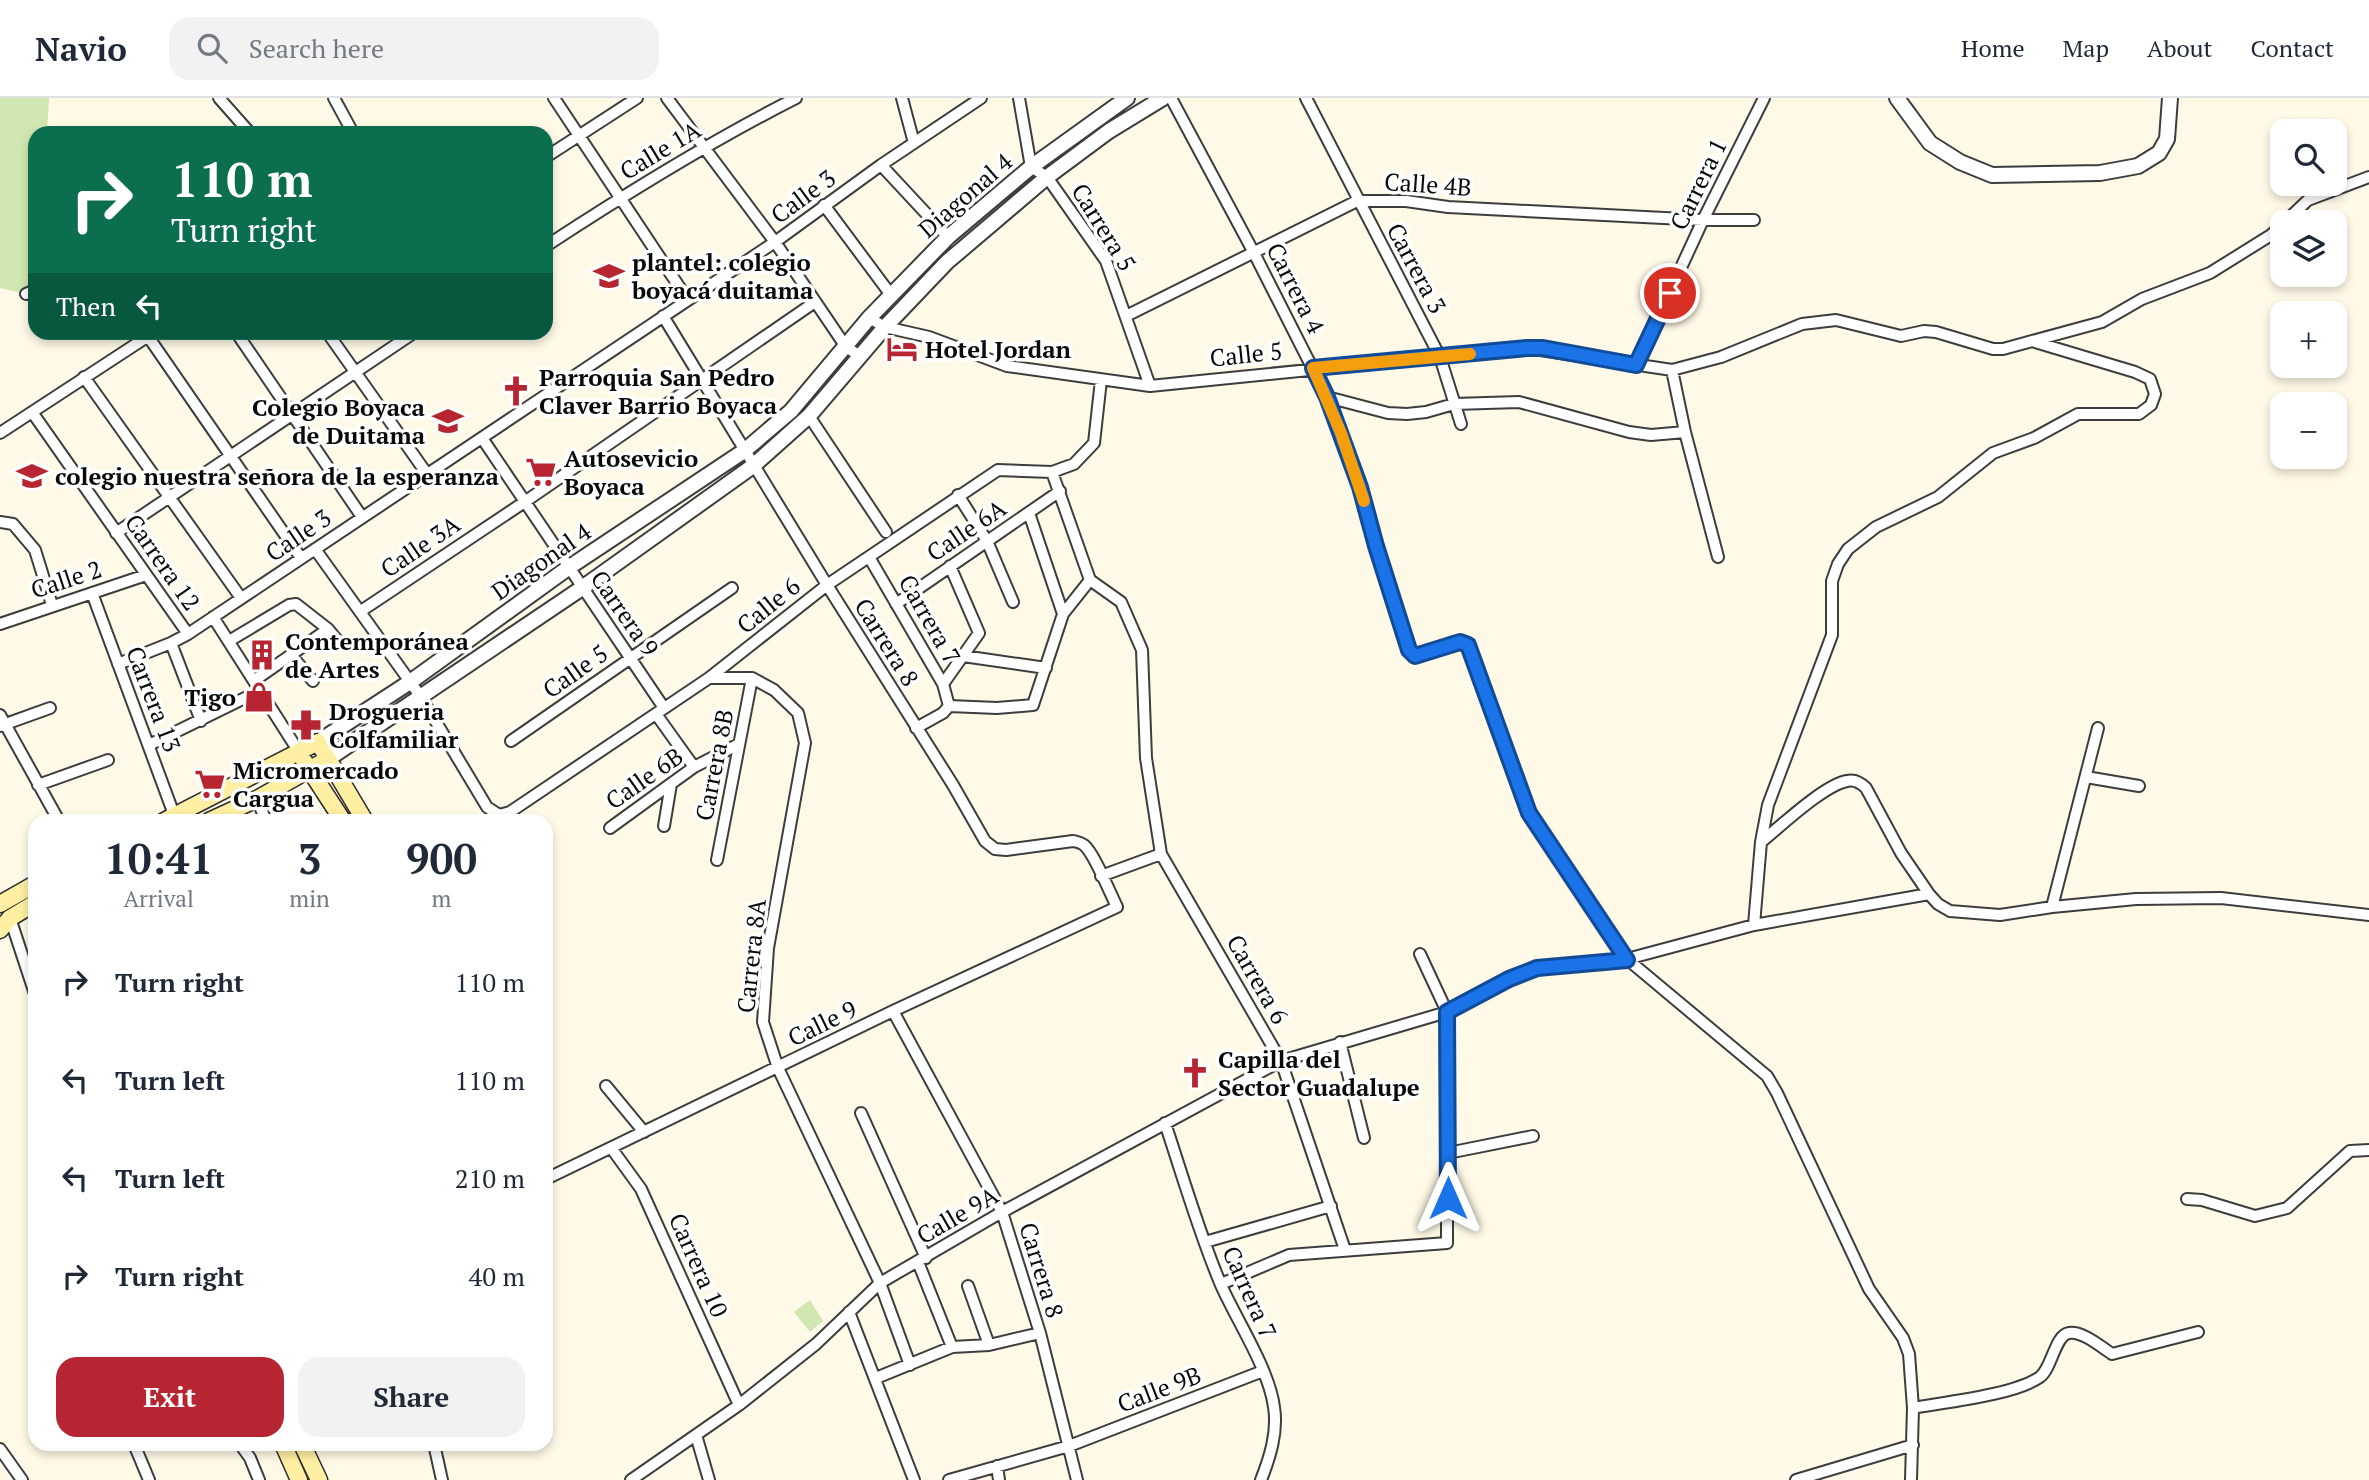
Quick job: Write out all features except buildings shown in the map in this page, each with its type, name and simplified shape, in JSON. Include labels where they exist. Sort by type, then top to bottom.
[{"type":"main road","name":"Diagonal 4","points":[[181,814],[318,742]]},
{"type":"main road","points":[[318,742],[361,814]]},
{"type":"main road","points":[[299,752],[339,814]]},
{"type":"main road","name":"Diagonal 4","points":[[224,814],[328,759]]},
{"type":"main road","points":[[0,903],[28,888]]},
{"type":"main road","points":[[5,924],[28,908]]},
{"type":"main road","points":[[286,1451],[299,1480]]},
{"type":"main road","points":[[305,1451],[319,1480]]},
{"type":"street","points":[[219,98],[244,126]]},
{"type":"street","points":[[334,98],[349,126]]},
{"type":"street","points":[[554,98],[688,300]]},
{"type":"street","points":[[553,152],[637,98]]},
{"type":"street","points":[[667,98],[775,242],[846,347],[860,356]]},
{"type":"street","points":[[766,98],[773,109]]},
{"type":"street","name":"Calle 1A","points":[[620,198],[704,147],[796,98]]},
{"type":"street","points":[[902,98],[914,143]]},
{"type":"street","name":"Calle 3","points":[[118,664],[188,634],[775,242],[881,165],[981,98]]},
{"type":"street","points":[[1019,98],[1031,167]]},
{"type":"street","name":"Diagonal 4","points":[[318,742],[410,682],[568,568],[744,451],[792,411],[869,318],[948,237],[1110,103],[1128,98]]},
{"type":"street","name":"Diagonal 4","points":[[328,759],[582,588],[753,466],[809,416],[885,327],[947,262],[1047,177],[1109,131],[1163,98]]},
{"type":"street","name":"Carrera 4","points":[[1171,98],[1327,397],[1360,487],[1376,546],[1412,653],[1415,656],[1460,642],[1468,645],[1529,813],[1627,960]]},
{"type":"street","name":"Carrera 3","points":[[1306,98],[1440,357],[1461,425]]},
{"type":"street","name":"Carrera 1","points":[[1636,365],[1703,220],[1764,98]]},
{"type":"street","points":[[1897,98],[1930,143],[1960,162],[1992,175],[2100,173],[2138,166],[2159,153],[2167,139],[2170,98]]},
{"type":"street","points":[[881,165],[948,237]]},
{"type":"street","name":"Carrera 5","points":[[1031,167],[1047,177],[1107,261],[1150,386]]},
{"type":"street","points":[[2297,210],[2308,200],[2369,177]]},
{"type":"street","points":[[553,241],[620,198]]},
{"type":"street","name":"Calle 4B","points":[[1126,316],[1357,201],[1406,201],[1448,207],[1703,220],[1754,220]]},
{"type":"street","points":[[824,205],[891,295]]},
{"type":"street","points":[[2033,341],[2102,322],[2142,299],[2210,273],[2270,236]]},
{"type":"street","name":"Calle 3A","points":[[361,611],[526,502],[815,302]]},
{"type":"street","name":"Carrera 8","points":[[663,316],[985,841],[995,849],[1006,850],[1081,842],[1117,907]]},
{"type":"street","name":"Calle 5","points":[[869,318],[885,327],[929,337],[1007,366],[1150,386],[1527,348],[1543,348],[1672,370],[1721,357],[1802,324],[1836,320],[1901,336],[1924,331],[1936,332],[1993,349],[2033,341]]},
{"type":"street","points":[[0,433],[140,340]]},
{"type":"street","points":[[153,340],[301,558]]},
{"type":"street","points":[[241,340],[362,517]]},
{"type":"street","points":[[332,340],[427,474]]},
{"type":"street","name":"Calle 2","points":[[116,533],[403,340]]},
{"type":"street","points":[[1754,925],[1761,842],[1768,805],[1832,635],[1832,580],[1848,549],[1876,527],[1938,497],[1993,453],[2034,438],[2078,414],[2139,414],[2151,405],[2155,394],[2150,379],[2033,341]]},
{"type":"street","points":[[1672,370],[1685,432],[1718,557]]},
{"type":"street","points":[[84,377],[242,598]]},
{"type":"street","name":"Calle 6","points":[[503,814],[510,812],[709,678],[827,585],[958,495],[999,470],[1052,472],[1074,464],[1094,443],[1101,380]]},
{"type":"street","points":[[1327,397],[1388,413],[1406,414],[1426,412],[1454,404],[1519,402],[1629,432],[1650,435],[1685,432]]},
{"type":"street","name":"Carrera 12","points":[[32,412],[188,634]]},
{"type":"street","points":[[809,416],[886,533]]},
{"type":"street","name":"Carrera 9","points":[[482,438],[631,658],[694,767]]},
{"type":"street","points":[[1052,472],[1090,580],[1121,602],[1142,650],[1146,758],[1161,854],[1101,876]]},
{"type":"street","name":"Calle 6A","points":[[896,604],[1060,491]]},
{"type":"street","points":[[958,495],[987,541],[1013,601]]},
{"type":"street","points":[[1029,513],[1063,614]]},
{"type":"street","points":[[0,522],[13,524],[35,551],[52,605]]},
{"type":"street","points":[[315,549],[421,697]]},
{"type":"street","name":"Carrera 7","points":[[869,556],[943,684],[949,706]]},
{"type":"street","points":[[943,684],[979,633],[950,566]]},
{"type":"street","name":"Calle 2","points":[[0,624],[146,575]]},
{"type":"street","points":[[916,728],[943,713],[949,706],[997,708],[1034,702],[1063,614],[1090,580]]},
{"type":"street","name":"Calle 5","points":[[511,741],[732,588]]},
{"type":"street","name":"Carrera 13","points":[[92,593],[149,745],[170,814]]},
{"type":"street","points":[[229,641],[289,605],[296,604],[328,629],[341,645]]},
{"type":"street","points":[[213,617],[299,752]]},
{"type":"street","points":[[149,745],[201,722],[258,685],[291,655],[328,629]]},
{"type":"street","name":"Carrera 12","points":[[171,643],[201,722]]},
{"type":"street","points":[[291,655],[313,681]]},
{"type":"street","points":[[963,656],[1046,668]]},
{"type":"street","points":[[709,678],[752,678]]},
{"type":"street","name":"Carrera 8B","points":[[717,860],[752,678]]},
{"type":"street","name":"Carrera 8A","points":[[752,678],[774,690],[798,713],[805,743],[768,948],[763,1022],[778,1068],[880,1283],[909,1365]]},
{"type":"street","name":"Calle 6","points":[[421,697],[487,807],[498,814]]},
{"type":"street","points":[[50,708],[2,722],[55,814]]},
{"type":"street","points":[[2052,907],[2098,728]]},
{"type":"street","name":"Calle 6B","points":[[610,828],[694,767],[739,744]]},
{"type":"street","points":[[38,785],[108,760]]},
{"type":"street","points":[[2086,777],[2139,786]]},
{"type":"street","points":[[1761,842],[1832,786],[1849,780],[1861,783],[1900,853],[1929,894],[1938,904],[1950,911],[2000,915],[2136,899],[2221,898],[2369,915]]},
{"type":"street","points":[[664,826],[671,784]]},
{"type":"street","points":[[257,799],[263,814]]},
{"type":"street","name":"Carrera 6","points":[[1161,854],[1281,1061],[1345,1250]]},
{"type":"street","name":"Calle 9A","points":[[631,1480],[739,1405],[816,1344],[880,1283],[1002,1212],[1281,1061],[1447,1012],[1509,979],[1537,968],[1627,960],[1754,925],[1929,894]]},
{"type":"street","name":"Calle 9","points":[[553,1176],[893,1011],[1117,907]]},
{"type":"street","points":[[5,924],[28,978]]},
{"type":"street","points":[[1221,1284],[1289,1255],[1447,1243],[1447,1012],[1420,954]]},
{"type":"street","points":[[1627,960],[1766,1076],[1772,1085],[1869,1289],[1903,1338],[1909,1354],[1913,1408],[1911,1480]]},
{"type":"street","name":"Carrera 8","points":[[893,1011],[1002,1212],[1040,1333],[1077,1480]]},
{"type":"street","points":[[1340,1042],[1364,1138]]},
{"type":"street","points":[[606,1086],[644,1132]]},
{"type":"street","points":[[861,1113],[922,1260],[952,1348]]},
{"type":"street","name":"Carrera 7","points":[[1165,1123],[1221,1284],[1263,1371],[1274,1407],[1274,1436],[1270,1459],[1261,1480]]},
{"type":"street","points":[[1448,1153],[1533,1136]]},
{"type":"street","name":"Carrera 10","points":[[611,1149],[641,1189],[739,1405]]},
{"type":"street","points":[[2187,1199],[2202,1200],[2255,1216],[2287,1208],[2350,1152],[2369,1150]]},
{"type":"street","points":[[1205,1242],[1331,1206]]},
{"type":"street","points":[[968,1286],[989,1345]]},
{"type":"street","points":[[849,1312],[914,1480]]},
{"type":"street","points":[[1913,1408],[2000,1392],[2039,1377],[2048,1369],[2061,1337],[2068,1333],[2080,1335],[2112,1354],[2198,1332]]},
{"type":"street","points":[[876,1378],[952,1348],[989,1345],[1040,1333]]},
{"type":"street","name":"Calle 9B","points":[[948,1480],[1069,1446],[1263,1371]]},
{"type":"street","points":[[696,1435],[709,1480]]},
{"type":"street","points":[[1796,1480],[1913,1445]]},
{"type":"street","points":[[0,1449],[22,1480]]},
{"type":"street","points":[[137,1451],[149,1480]]},
{"type":"street","points":[[245,1451],[258,1480]]},
{"type":"street","points":[[436,1451],[442,1480]]},
{"type":"street","points":[[997,1466],[999,1480]]},
{"type":"green space","points":[[0,98],[49,98],[47,126],[28,126],[28,292],[0,288]]},
{"type":"green space","points":[[810,1300],[823,1321],[810,1332],[794,1312]]},
{"type":"slow traffic","points":[[1364,501],[1341,433],[1313,368],[1470,354]]},
{"type":"place","name":"plantel: colegio boyacá duitama","points":[[609,276]]},
{"type":"place","name":"Hotel Jordan","points":[[902,349]]},
{"type":"place","name":"Parroquia San Pedro Claver Barrio Boyaca","points":[[516,391]]},
{"type":"place","name":"Colegio Boyaca de Duitama","points":[[448,421]]},
{"type":"place","name":"Autosevicio Boyaca","points":[[541,472]]},
{"type":"place","name":"colegio nuestra señora de la esperanza","points":[[32,476]]},
{"type":"place","name":"Contemporánea de Artes","points":[[262,655]]},
{"type":"place","name":"Tigo","points":[[259,697]]},
{"type":"place","name":"Drogueria Colfamiliar","points":[[306,725]]},
{"type":"place","name":"Micromercado Cargua","points":[[210,784]]},
{"type":"place","name":"Capilla del Sector Guadalupe","points":[[1195,1073]]},
{"type":"route","points":[[1448,1198],[1447,1012],[1509,979],[1537,968],[1627,960],[1529,813],[1468,645],[1460,642],[1415,656],[1409,650],[1360,487],[1327,397],[1313,368],[1527,348],[1543,348],[1636,365],[1670,293]]}]
